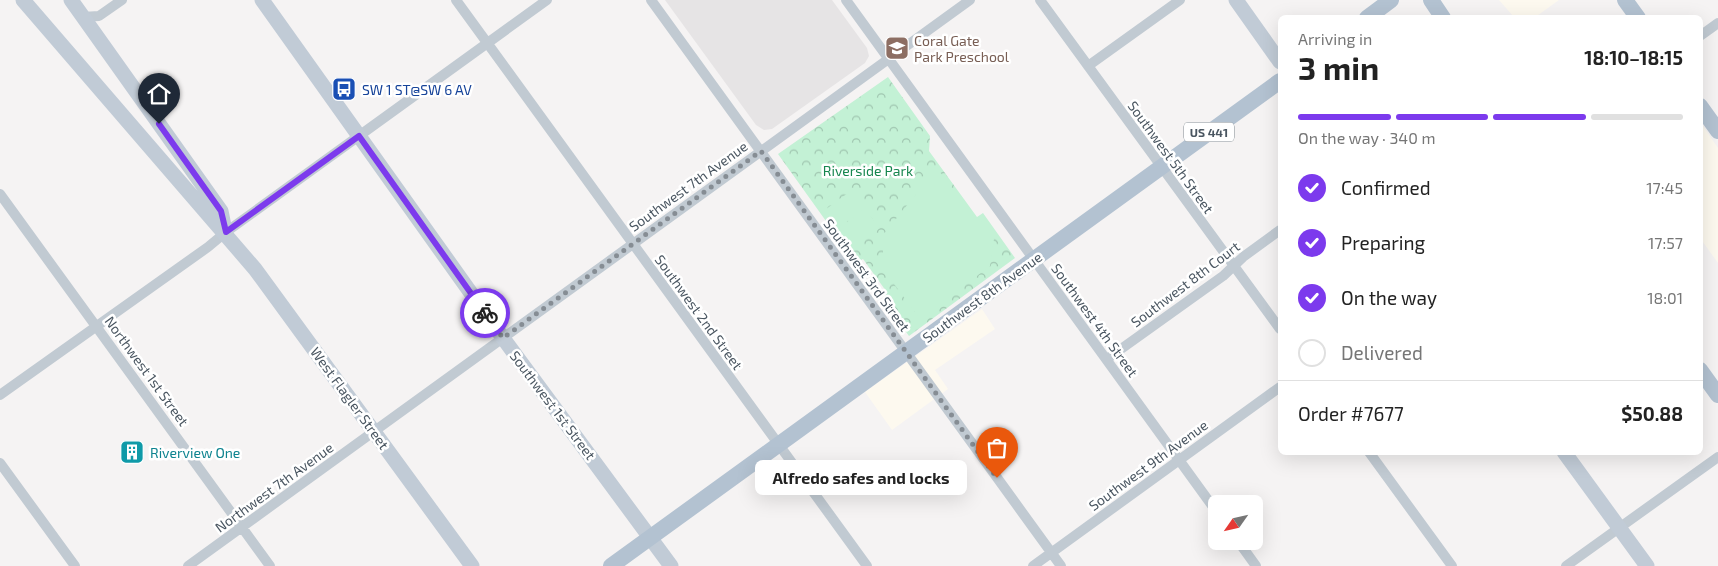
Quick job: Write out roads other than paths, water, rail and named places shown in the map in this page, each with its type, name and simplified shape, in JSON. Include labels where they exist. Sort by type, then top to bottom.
[{"type":"main road","name":"West Flagler Street","points":[[23,0],[226,232],[288,312],[472,566]]},
{"type":"main road","name":"West Flagler Street","points":[[71,0],[221,211],[226,232]]},
{"type":"main road","name":"Southwest 1st Street","points":[[262,0],[503,338],[671,566]]},
{"type":"main road","points":[[1236,0],[1278,59]]},
{"type":"main road","points":[[1371,15],[1391,0]]},
{"type":"main road","points":[[1431,0],[1441,15]]},
{"type":"main road","points":[[1625,0],[1636,15]]},
{"type":"main road","name":"Southwest 8th Avenue","points":[[611,566],[1278,82]]},
{"type":"main road","points":[[1703,110],[1718,132]]},
{"type":"main road","points":[[1703,374],[1718,395]]},
{"type":"main road","points":[[1566,455],[1647,566]]},
{"type":"street","points":[[82,17],[98,16],[122,0]]},
{"type":"street","name":"Southwest 2nd Street","points":[[456,0],[867,566]]},
{"type":"street","points":[[0,395],[208,247],[226,232],[547,0]]},
{"type":"street","name":"Southwest 3rd Street","points":[[652,0],[1061,566]]},
{"type":"street","name":"Southwest 4th Street","points":[[846,0],[1208,499]]},
{"type":"street","name":"Southwest 7th Avenue","points":[[375,431],[970,0]]},
{"type":"street","name":"Southwest 5th Street","points":[[1040,0],[1278,326]]},
{"type":"street","points":[[1088,66],[1180,0]]},
{"type":"street","points":[[1703,34],[1718,23]]},
{"type":"street","name":"Northwest 1st Street","points":[[0,194],[270,566]]},
{"type":"street","name":"Southwest 8th Court","points":[[1107,360],[1278,232]]},
{"type":"street","name":"Southwest 9th Avenue","points":[[1033,566],[1278,388]]},
{"type":"street","name":"Northwest 7th Avenue","points":[[188,566],[375,431]]},
{"type":"street","points":[[1371,455],[1452,566]]},
{"type":"street","points":[[1566,566],[1718,458]]},
{"type":"street","points":[[0,463],[75,566]]},
{"type":"street","points":[[1244,550],[1256,566]]},
{"type":"place","name":"Coral Gate Park Preschool","points":[[897,48]]},
{"type":"place","name":"SW 1 ST@SW 6 AV","points":[[344,89]]},
{"type":"place","name":"Riverview One","points":[[132,452]]},
{"type":"place","name":"Alfredo safes and locks","points":[[997,478]]},
{"type":"park label","name":"Riverside Park","points":[[868,170]]}]
